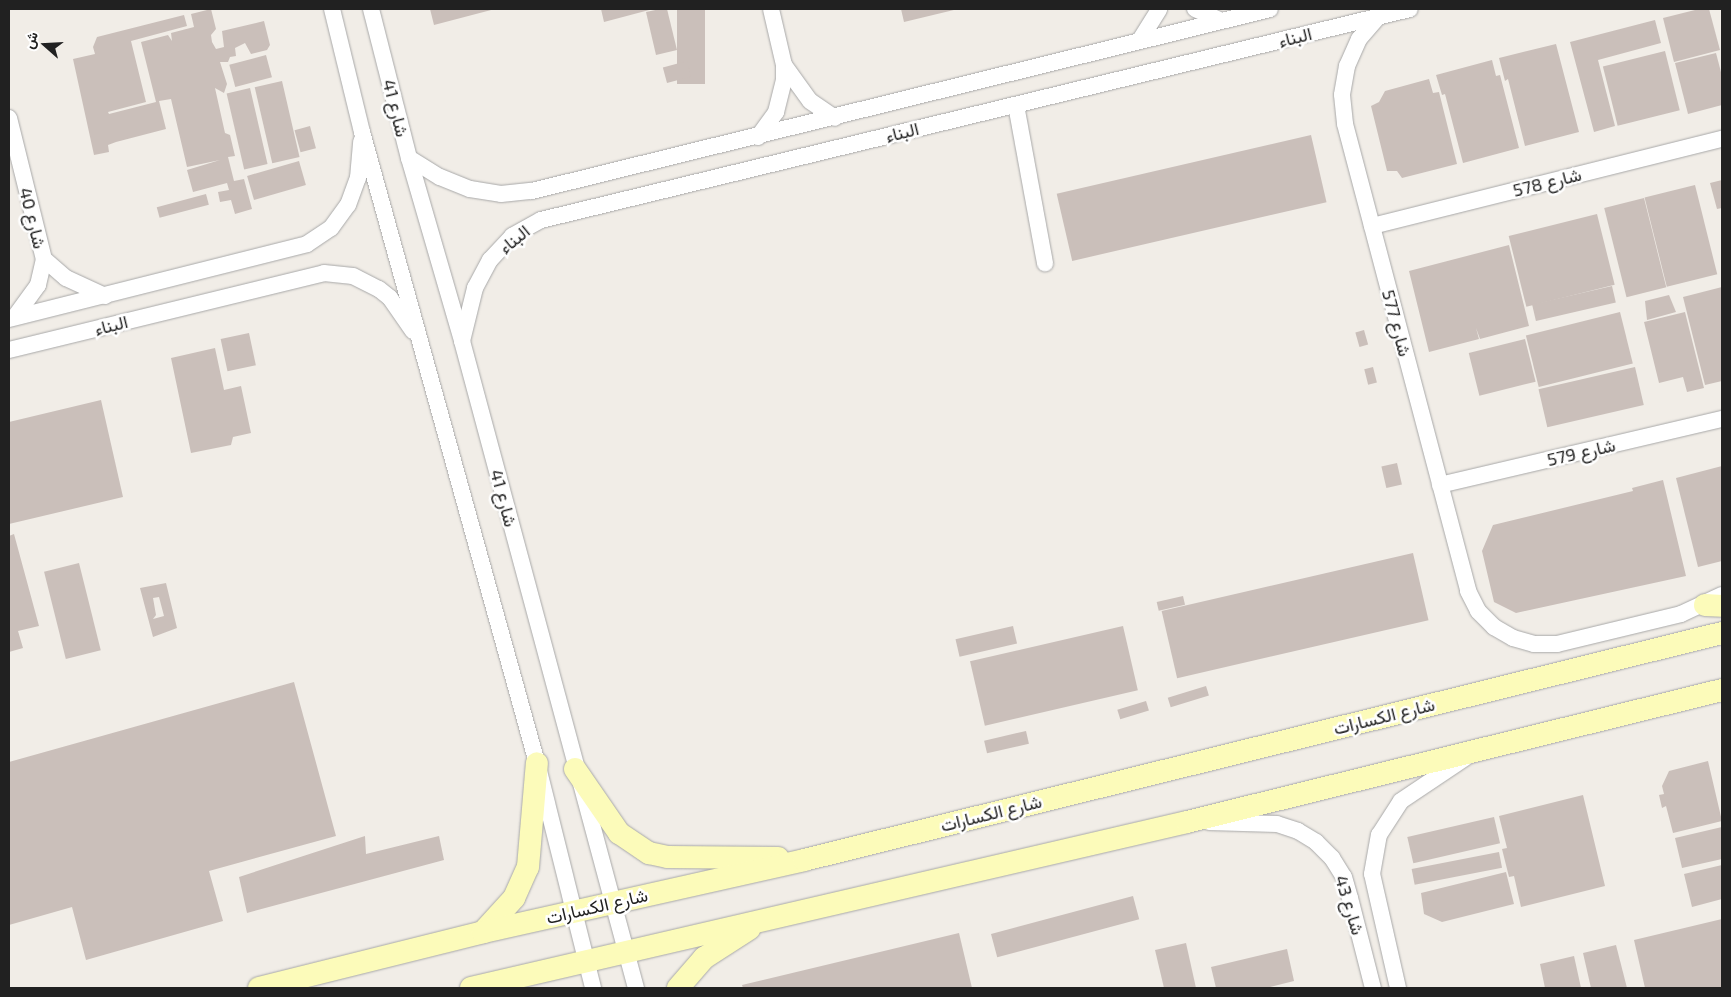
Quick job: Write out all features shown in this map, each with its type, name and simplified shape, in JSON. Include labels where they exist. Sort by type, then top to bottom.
[{"type":"street","points":[[332,9],[362,132],[537,763],[594,988]]},
{"type":"street","name":"شارع 41","points":[[372,9],[409,158],[462,341],[575,769],[614,902],[636,988]]},
{"type":"street","points":[[758,138],[776,112],[784,81],[784,65],[771,9]]},
{"type":"street","points":[[1140,40],[1159,9]]},
{"type":"street","points":[[1195,9],[1220,20]]},
{"type":"street","name":"البناء","points":[[409,158],[440,177],[470,189],[517,194],[758,138],[1140,40],[1270,9]]},
{"type":"street","name":"البناء","points":[[462,341],[470,304],[482,274],[500,247],[524,227],[541,220],[1410,9]]},
{"type":"street","name":"شارع 577","points":[[1378,17],[1359,39],[1347,66],[1342,95],[1345,124],[1468,591],[1478,611],[1494,627],[1513,638],[1534,644],[1557,644],[1681,614],[1716,602]]},
{"type":"street","points":[[784,65],[810,101],[835,118]]},
{"type":"street","points":[[1016,105],[1045,263]]},
{"type":"street","name":"شارع 40","points":[[9,118],[44,259],[35,291],[12,318]]},
{"type":"street","name":"البناء","points":[[12,318],[294,250],[320,237],[340,217],[354,192],[362,132]]},
{"type":"street","name":"شارع 578","points":[[1372,226],[1722,139]]},
{"type":"street","name":"شارع 40","points":[[44,259],[78,285],[105,296]]},
{"type":"street","name":"البناء","points":[[9,350],[324,273],[352,276],[378,289],[390,298],[421,342]]},
{"type":"street","name":"شارع 579","points":[[1440,485],[1722,419]]},
{"type":"street","name":"شارع الكسارات","points":[[259,988],[483,932],[804,860],[1722,632]]},
{"type":"street","points":[[471,988],[587,959],[760,922],[1187,822],[1722,690]]},
{"type":"street","name":"شارع 43","points":[[1398,988],[1372,874],[1379,834],[1402,801],[1479,750]]},
{"type":"street","points":[[483,932],[514,898],[528,867],[537,763]]},
{"type":"street","points":[[575,769],[619,833],[649,853],[668,857],[745,856],[804,860]]},
{"type":"street","name":"شارع 43","points":[[1187,822],[1277,824],[1316,842],[1332,858],[1344,877],[1372,988]]},
{"type":"street","points":[[678,988],[704,958],[760,922]]},
{"type":"building","points":[[211,9],[216,29],[211,35],[216,49],[224,47],[222,31],[264,21],[270,45],[267,50],[251,54],[245,43],[235,48],[236,56],[230,57],[228,62],[220,62],[227,84],[224,93],[215,88],[225,133],[230,135],[235,156],[228,157],[234,181],[244,179],[252,209],[235,214],[231,200],[220,202],[218,192],[229,190],[227,183],[193,192],[187,170],[220,160],[187,167],[171,99],[159,101],[166,129],[116,142],[108,145],[109,152],[94,155],[73,59],[95,54],[93,47],[97,37],[184,15],[187,26],[131,41],[146,102],[108,112],[109,114],[156,102],[141,42],[168,35],[172,41],[171,33],[194,27],[191,14]]},
{"type":"building","points":[[430,9],[495,9],[434,25]]},
{"type":"building","points":[[601,9],[653,9],[604,22]]},
{"type":"building","points":[[667,9],[677,50],[656,55],[646,12]]},
{"type":"building","points":[[677,9],[705,9],[705,84],[677,84]]},
{"type":"building","points":[[901,9],[958,9],[904,22]]},
{"type":"building","points":[[1699,9],[1709,9],[1720,50],[1674,62],[1663,18]]},
{"type":"building","points":[[1655,20],[1661,43],[1598,60],[1615,126],[1594,132],[1570,42]]},
{"type":"building","points":[[1556,44],[1579,132],[1525,146],[1508,79],[1505,81],[1499,58]]},
{"type":"building","points":[[1665,51],[1680,110],[1618,126],[1603,66]]},
{"type":"building","points":[[1716,53],[1722,76],[1722,105],[1688,114],[1675,63]]},
{"type":"building","points":[[266,55],[272,77],[235,87],[229,65]]},
{"type":"building","points":[[1492,60],[1496,76],[1500,75],[1519,148],[1463,163],[1445,94],[1442,95],[1436,75]]},
{"type":"building","points":[[687,61],[691,76],[667,83],[663,67]]},
{"type":"building","points":[[1429,79],[1433,93],[1439,92],[1457,164],[1402,178],[1397,171],[1387,171],[1371,106],[1379,102],[1385,91]]},
{"type":"building","points":[[282,81],[300,157],[272,163],[255,87]]},
{"type":"building","points":[[250,88],[268,164],[244,169],[227,93]]},
{"type":"building","points":[[310,126],[316,148],[300,152],[295,130]]},
{"type":"building","points":[[1311,135],[1327,202],[1072,261],[1057,194]]},
{"type":"building","points":[[299,161],[306,185],[254,200],[247,176]]},
{"type":"building","points":[[1722,180],[1722,208],[1717,209],[1710,183]]},
{"type":"building","points":[[1695,185],[1717,274],[1667,287],[1645,198]]},
{"type":"building","points":[[206,194],[209,205],[160,218],[157,207]]},
{"type":"building","points":[[1644,198],[1666,287],[1626,297],[1604,208]]},
{"type":"building","points":[[1597,214],[1615,285],[1526,307],[1509,236]]},
{"type":"building","points":[[1509,245],[1529,326],[1480,339],[1476,328],[1479,339],[1429,352],[1409,271]]},
{"type":"building","points":[[1612,286],[1616,303],[1536,321],[1532,304]]},
{"type":"building","points":[[1722,287],[1722,381],[1705,385],[1683,297]]},
{"type":"building","points":[[1669,295],[1676,312],[1647,320],[1645,301]]},
{"type":"building","points":[[1620,312],[1633,363],[1539,387],[1526,335]]},
{"type":"building","points":[[1685,312],[1704,388],[1687,392],[1683,377],[1659,383],[1644,322]]},
{"type":"building","points":[[1364,330],[1368,344],[1359,347],[1355,332]]},
{"type":"building","points":[[249,333],[256,365],[227,371],[221,339]]},
{"type":"building","points":[[1525,339],[1536,382],[1479,396],[1469,353]]},
{"type":"building","points":[[215,348],[224,390],[241,386],[251,433],[233,437],[231,445],[191,453],[171,358]]},
{"type":"building","points":[[1373,367],[1377,383],[1368,385],[1364,369]]},
{"type":"building","points":[[1635,367],[1644,405],[1547,427],[1539,389]]},
{"type":"building","points":[[101,400],[123,497],[9,524],[9,422]]},
{"type":"building","points":[[1397,463],[1402,484],[1386,488],[1381,467]]},
{"type":"building","points":[[1722,466],[1722,561],[1698,567],[1676,478]]},
{"type":"building","points":[[1663,480],[1686,576],[1516,613],[1494,602],[1482,551],[1493,525],[1633,491],[1632,488]]},
{"type":"building","points":[[14,534],[39,626],[18,631],[23,648],[9,652],[9,536]]},
{"type":"building","points":[[1413,553],[1429,620],[1177,678],[1162,611]]},
{"type":"building","points":[[79,563],[101,650],[66,659],[44,572]]},
{"type":"building","points":[[166,583],[177,628],[153,637],[140,588]],"holes":[[[159,597],[164,616],[153,619],[156,615],[153,598]]]},
{"type":"building","points":[[1183,596],[1185,605],[1159,611],[1157,602]]},
{"type":"building","points":[[1013,626],[1017,644],[960,657],[956,639]]},
{"type":"building","points":[[1123,626],[1138,690],[985,726],[970,661]]},
{"type":"building","points":[[294,682],[336,836],[209,871],[223,921],[86,960],[72,907],[9,925],[9,762]]},
{"type":"building","points":[[1206,686],[1209,696],[1171,707],[1168,698]]},
{"type":"building","points":[[1146,701],[1149,711],[1120,719],[1117,710]]},
{"type":"building","points":[[1026,731],[1029,744],[987,753],[984,741]]},
{"type":"building","points":[[1708,761],[1722,821],[1673,833],[1666,806],[1662,808],[1659,795],[1664,794],[1662,786],[1669,771]]},
{"type":"building","points":[[1583,795],[1605,886],[1521,907],[1514,876],[1509,877],[1502,849],[1507,848],[1499,816]]},
{"type":"building","points":[[1494,817],[1500,843],[1413,863],[1407,837]]},
{"type":"building","points":[[1722,827],[1722,859],[1682,868],[1675,838]]},
{"type":"building","points":[[365,836],[366,854],[439,836],[444,860],[247,913],[239,877]]},
{"type":"building","points":[[1499,852],[1502,868],[1415,885],[1412,869]]},
{"type":"building","points":[[1722,865],[1722,899],[1692,907],[1684,874]]},
{"type":"building","points":[[1506,872],[1514,904],[1442,922],[1424,914],[1421,893]]},
{"type":"building","points":[[1133,896],[1139,919],[997,957],[991,934]]},
{"type":"building","points":[[1722,919],[1722,988],[1645,988],[1634,940]]},
{"type":"building","points":[[959,933],[972,988],[743,988],[742,985]]},
{"type":"building","points":[[1186,943],[1196,988],[1164,988],[1155,950]]},
{"type":"building","points":[[1616,945],[1627,988],[1591,988],[1583,953]]},
{"type":"building","points":[[1287,949],[1294,981],[1266,988],[1216,988],[1211,967]]},
{"type":"building","points":[[1574,956],[1581,988],[1545,988],[1540,964]]}]
